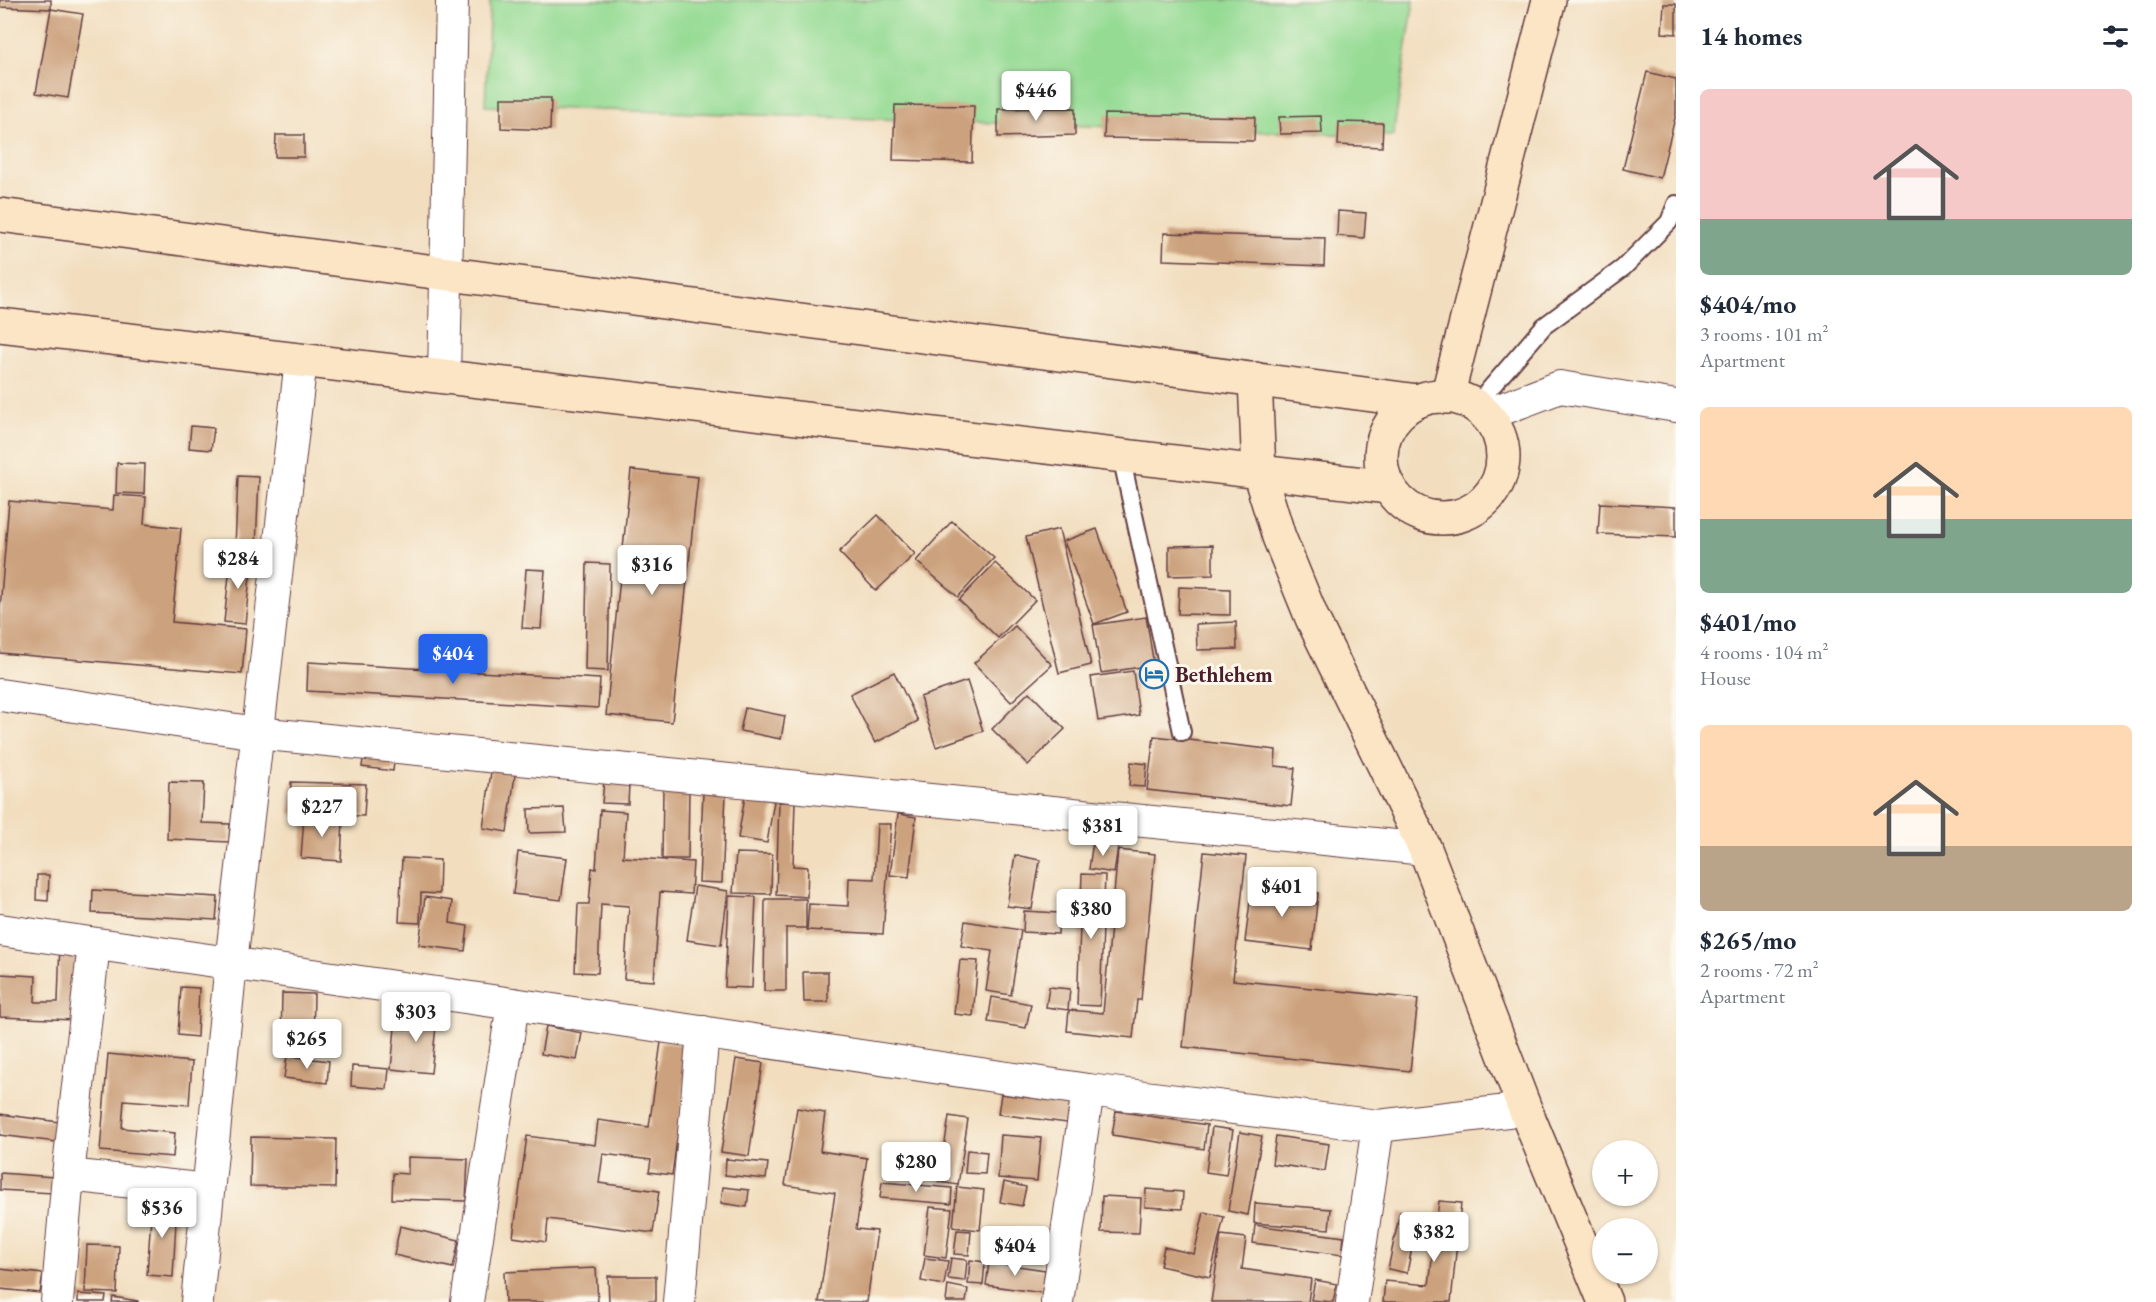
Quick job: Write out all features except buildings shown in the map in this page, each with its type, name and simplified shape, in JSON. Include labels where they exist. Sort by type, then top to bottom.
[{"type":"street","points":[[444,376],[452,0]]},
{"type":"street","points":[[1456,405],[1549,0]]},
{"type":"street","points":[[0,215],[1456,405],[1495,427],[1501,441],[1503,455],[1497,484],[1489,496],[1478,506],[1451,517],[1436,518],[1422,515],[1397,499],[1383,473],[1380,459],[1386,430],[1405,408],[1456,405],[1560,387],[1676,406]]},
{"type":"street","points":[[0,325],[1389,487]]},
{"type":"street","points":[[197,1302],[231,963],[301,360]]},
{"type":"street","points":[[1255,380],[1259,472],[1294,578],[1425,849],[1525,1109],[1605,1302]]},
{"type":"street","points":[[0,695],[257,733],[1425,849]]},
{"type":"street","points":[[0,930],[1088,1090],[1378,1126],[1525,1109]]},
{"type":"street","points":[[57,1302],[68,1175],[94,944]]},
{"type":"street","points":[[467,1302],[513,1004]]},
{"type":"street","points":[[679,1302],[703,1032]]},
{"type":"street","points":[[1057,1302],[1088,1090]]},
{"type":"street","points":[[1352,1302],[1378,1126]]},
{"type":"street","points":[[68,1175],[208,1190]]},
{"type":"lane","points":[[1456,405],[1544,326],[1623,268],[1669,222],[1676,204]]},
{"type":"lane","points":[[1121,456],[1182,732]]},
{"type":"green space","points":[[490,0],[1414,0],[1393,136],[485,106]]},
{"type":"place","name":"Bethlehem","points":[[1154,674]]}]
